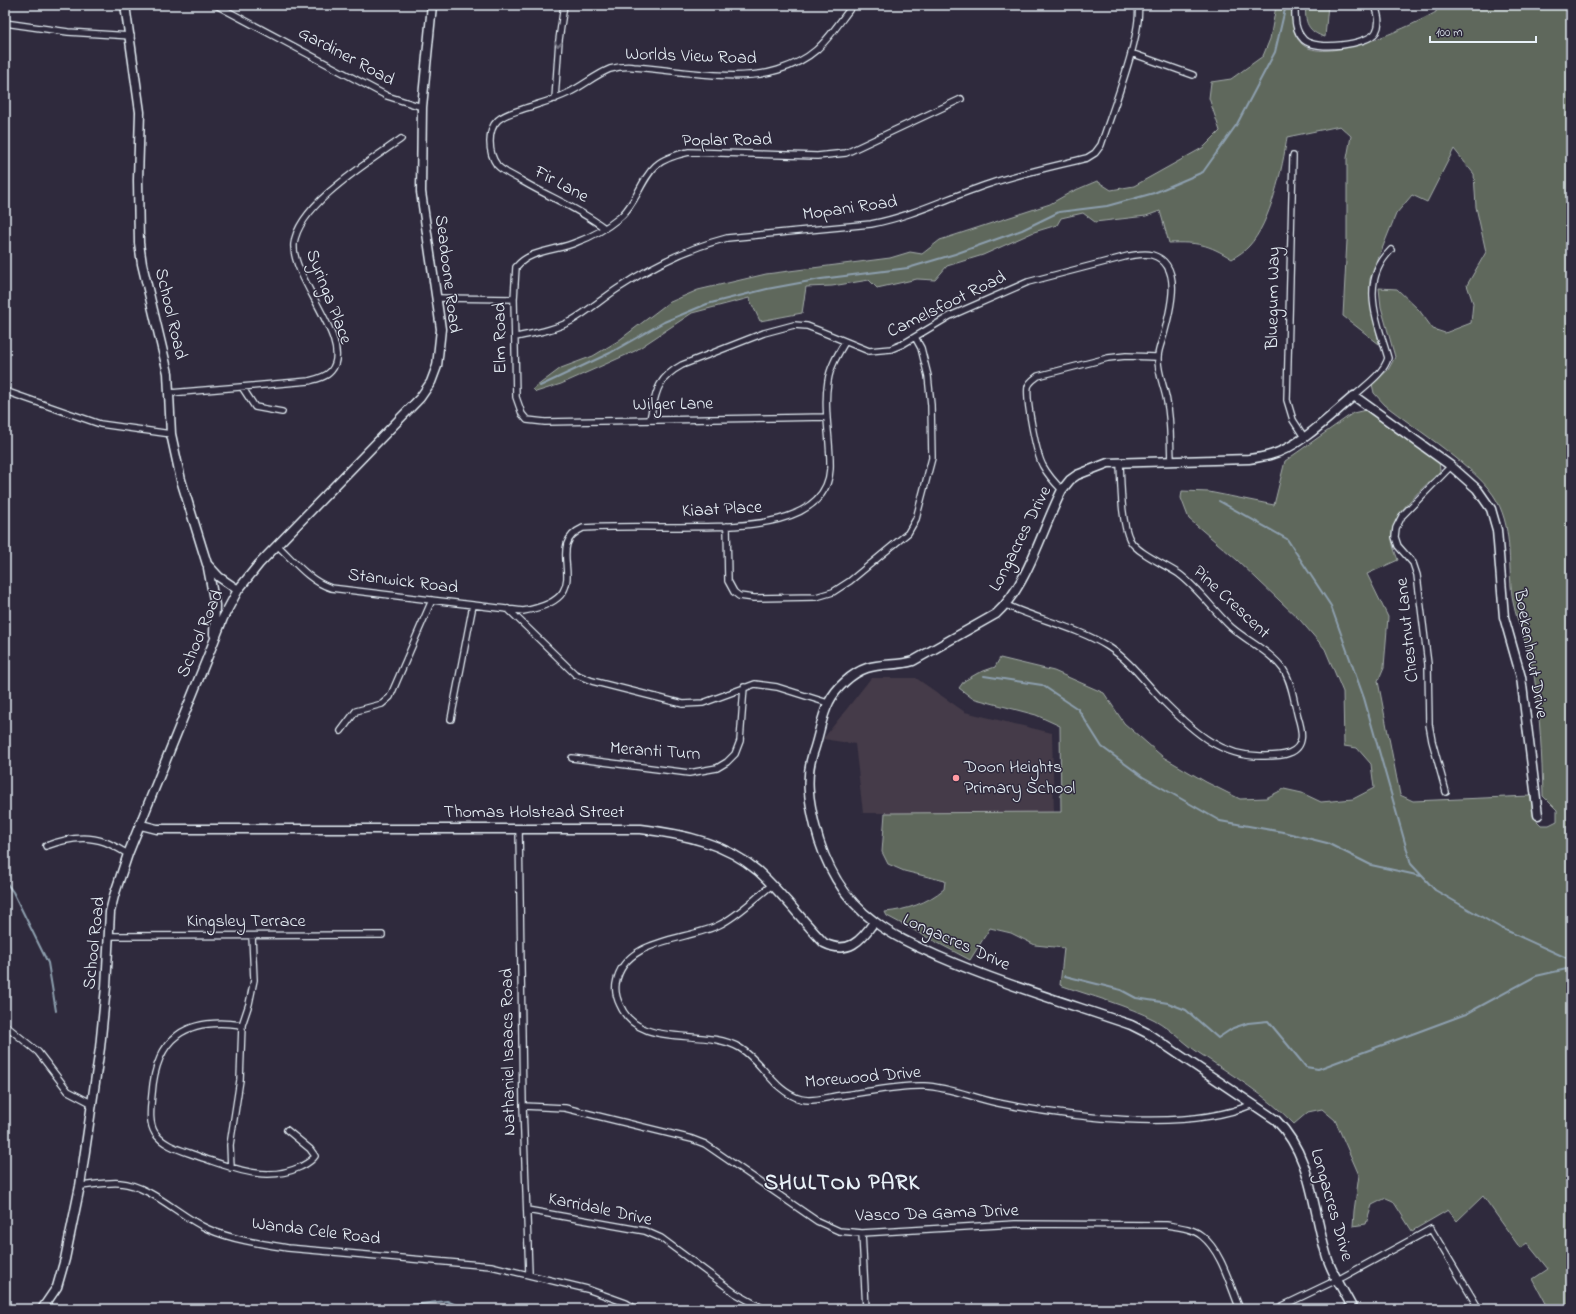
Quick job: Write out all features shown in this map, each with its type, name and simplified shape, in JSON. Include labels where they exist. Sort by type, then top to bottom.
[{"type":"street","name":"School Road","points":[[80,1186],[93,1104],[106,987],[110,912],[114,896],[128,854],[141,826],[223,618],[238,590],[218,576],[207,564],[179,473],[171,434],[168,373],[142,264],[139,243],[138,180],[140,112],[131,36],[125,5]]},
{"type":"street","name":"Gardiner Road","points":[[216,5],[388,96],[422,107]]},
{"type":"street","name":"Seadoone Road","points":[[238,590],[259,564],[424,393],[437,366],[441,329],[421,192],[422,107],[432,5]]},
{"type":"street","points":[[555,99],[559,40],[564,5]]},
{"type":"street","points":[[612,5],[621,7],[643,5]]},
{"type":"street","name":"Worlds View Road","points":[[504,171],[497,164],[493,156],[490,141],[492,128],[498,120],[506,115],[555,99],[602,74],[620,67],[633,66],[686,73],[748,75],[776,71],[806,59],[818,49],[826,42],[853,5]]},
{"type":"street","name":"Mopani Road","points":[[516,338],[546,331],[572,320],[634,278],[670,259],[711,242],[727,238],[871,224],[891,220],[915,213],[995,182],[1087,158],[1095,153],[1101,145],[1131,53],[1138,24],[1138,5]]},
{"type":"street","points":[[1295,5],[1295,21],[1300,35],[1309,43],[1322,47],[1359,41],[1373,36],[1377,31],[1379,22],[1375,5]]},
{"type":"street","points":[[5,23],[68,32],[131,36]]},
{"type":"street","points":[[1131,53],[1193,75]]},
{"type":"street","name":"Poplar Road","points":[[521,262],[529,256],[578,242],[626,211],[646,175],[659,162],[669,156],[689,152],[817,156],[846,153],[961,99]]},
{"type":"street","name":"Syringa Place","points":[[170,393],[309,381],[323,377],[331,371],[336,361],[337,349],[299,268],[295,255],[294,243],[303,219],[309,212],[338,184],[400,139]]},
{"type":"street","name":"Bluegum Way","points":[[1293,156],[1287,400],[1293,420],[1304,437]]},
{"type":"street","name":"Fir Lane","points":[[504,171],[587,215],[603,227]]},
{"type":"street","name":"Longacres Drive","points":[[1354,1309],[1337,1280],[1325,1251],[1305,1165],[1297,1146],[1288,1131],[1276,1120],[1153,1036],[1130,1025],[958,965],[916,946],[874,922],[861,910],[835,878],[820,845],[808,792],[808,780],[812,758],[828,703],[839,688],[852,676],[862,670],[878,666],[901,665],[913,661],[985,621],[1006,605],[1027,569],[1062,490],[1070,480],[1077,475],[1108,464],[1171,460],[1256,458],[1271,455],[1286,449],[1304,437],[1354,396],[1381,371],[1386,365],[1388,358],[1373,302],[1372,286],[1376,271],[1382,259],[1391,250]]},
{"type":"street","name":"Camelsfoot Road","points":[[650,419],[657,388],[670,371],[764,333],[794,325],[808,326],[869,351],[880,351],[897,346],[950,316],[1028,282],[1128,256],[1143,254],[1152,255],[1161,259],[1169,268],[1172,279],[1170,306],[1158,357],[1169,416],[1171,460]]},
{"type":"street","name":"Elm Road","points":[[521,262],[516,268],[514,299],[516,338],[516,397],[522,414]]},
{"type":"street","points":[[436,298],[514,299]]},
{"type":"street","points":[[727,526],[728,581],[739,596],[754,598],[816,596],[833,592],[850,582],[908,533],[914,526],[932,458],[931,405],[928,376],[921,348],[915,337]]},
{"type":"street","name":"Kiaat Place","points":[[541,606],[553,602],[564,591],[566,583],[566,545],[575,532],[583,528],[727,526],[777,521],[793,514],[819,496],[827,485],[830,469],[827,417],[828,381],[831,367],[845,342]]},
{"type":"street","points":[[1062,490],[1042,465],[1037,453],[1028,387],[1032,380],[1038,376],[1108,358],[1126,356],[1158,357]]},
{"type":"street","points":[[242,387],[255,407],[282,412]]},
{"type":"street","points":[[5,391],[100,424],[171,434]]},
{"type":"street","name":"Boekenhout Drive","points":[[1354,396],[1451,466],[1477,489],[1491,509],[1495,521],[1504,617],[1521,677],[1538,815]]},
{"type":"street","name":"Wilger Lane","points":[[522,414],[527,420],[534,422],[827,417]]},
{"type":"street","name":"Pine Crescent","points":[[1006,605],[1029,615],[1085,634],[1117,653],[1142,676],[1165,703],[1202,735],[1227,751],[1240,755],[1277,755],[1294,751],[1301,745],[1302,737],[1300,724],[1287,676],[1282,667],[1232,628],[1183,577],[1139,550],[1131,542],[1127,533],[1125,522],[1120,463]]},
{"type":"street","name":"Chestnut Lane","points":[[1446,792],[1432,741],[1429,724],[1428,664],[1417,574],[1413,563],[1398,546],[1395,537],[1396,528],[1402,516],[1451,466]]},
{"type":"street","name":"Stanwick Road","points":[[277,545],[313,580],[321,585],[332,588],[523,611],[541,606]]},
{"type":"street","points":[[207,564],[215,606],[214,641]]},
{"type":"street","points":[[341,730],[356,711],[382,704],[390,697],[432,600]]},
{"type":"street","points":[[451,719],[473,605]]},
{"type":"street","points":[[508,609],[565,665],[582,678],[684,704],[703,703],[744,687],[762,684],[777,687],[828,703]]},
{"type":"street","name":"Meranti Turn","points":[[572,758],[689,773],[718,768],[735,754],[740,741],[744,687]]},
{"type":"street","name":"Thomas Holstead Street","points":[[141,826],[157,829],[641,829],[686,836],[707,842],[741,859],[772,885],[824,943],[834,948],[843,948],[852,945],[874,922]]},
{"type":"street","name":"Nathaniel Isaacs Road","points":[[519,829],[523,1106],[529,1274]]},
{"type":"street","points":[[46,846],[61,840],[84,839],[105,842],[128,854]]},
{"type":"street","name":"Morewood Drive","points":[[772,885],[719,925],[648,947],[635,954],[626,962],[616,985],[617,999],[622,1011],[631,1022],[643,1030],[714,1039],[738,1047],[749,1054],[790,1095],[810,1100],[922,1086],[954,1091],[1001,1103],[1093,1117],[1158,1120],[1218,1114],[1235,1111],[1253,1104]]},
{"type":"street","name":"Kingsley Terrace","points":[[109,936],[382,935]]},
{"type":"street","points":[[230,1168],[230,1145],[240,1080],[242,1025],[249,1004],[254,980],[255,963],[252,936]]},
{"type":"street","points":[[242,1025],[216,1023],[189,1028],[172,1039],[164,1048],[156,1065],[151,1106],[154,1132],[164,1142],[230,1168],[248,1173],[270,1174],[295,1169],[312,1160],[315,1156],[287,1130]]},
{"type":"street","points":[[5,1026],[38,1052],[68,1091],[93,1104]]},
{"type":"street","name":"Vasco Da Gama Drive","points":[[523,1106],[565,1108],[692,1139],[706,1144],[817,1221],[839,1231],[862,1233],[1015,1224],[1166,1225],[1181,1227],[1201,1235],[1210,1244],[1217,1256],[1240,1309]]},
{"type":"street","name":"Wanda Cele Road","points":[[80,1186],[119,1183],[133,1185],[150,1193],[170,1207],[208,1229],[263,1244],[288,1248],[491,1266],[529,1274],[608,1295],[636,1309]]},
{"type":"street","points":[[42,1309],[57,1287],[65,1259],[80,1186]]},
{"type":"street","name":"Karridale Drive","points":[[527,1210],[645,1231],[661,1238],[735,1293],[764,1309]]},
{"type":"street","points":[[1276,1309],[1337,1280],[1431,1229],[1479,1309]]},
{"type":"street","points":[[862,1233],[866,1309]]},
{"type":"shaded area","name":"Doon Heights Primary School","points":[[871,678],[916,678],[965,712],[1052,733],[1054,813],[863,813],[855,744],[823,739]]},
{"type":"green space","points":[[1275,5],[1292,5],[1292,20],[1295,35],[1301,43],[1312,49],[1328,50],[1368,42],[1389,34],[1436,12],[1437,5],[1571,5],[1571,1309],[1549,1309],[1533,1279],[1548,1269],[1527,1243],[1520,1248],[1483,1196],[1457,1221],[1448,1210],[1412,1231],[1393,1201],[1386,1198],[1372,1205],[1366,1224],[1353,1226],[1359,1175],[1335,1120],[1322,1109],[1308,1112],[1294,1124],[1272,1104],[1236,1077],[1193,1049],[1155,1020],[1121,1005],[1060,985],[1064,948],[1035,945],[1011,933],[990,928],[970,960],[887,916],[885,912],[909,908],[924,902],[944,889],[945,881],[904,871],[888,864],[882,852],[885,813],[1061,812],[1060,726],[1036,715],[972,698],[959,688],[964,681],[978,673],[995,667],[1000,658],[1054,671],[1104,693],[1124,723],[1163,757],[1206,782],[1240,799],[1266,798],[1284,789],[1302,793],[1321,802],[1353,799],[1374,788],[1371,764],[1357,748],[1344,746],[1343,692],[1325,649],[1300,620],[1237,560],[1189,519],[1181,498],[1182,491],[1209,492],[1274,505],[1285,461],[1353,413],[1366,410],[1439,461],[1440,471],[1411,500],[1398,516],[1392,533],[1392,540],[1398,560],[1367,574],[1388,617],[1384,667],[1378,681],[1400,795],[1413,801],[1530,796],[1535,819],[1541,825],[1549,825],[1557,821],[1557,810],[1543,796],[1538,705],[1534,675],[1513,602],[1506,525],[1497,501],[1489,489],[1462,463],[1385,405],[1374,393],[1372,384],[1388,370],[1395,357],[1381,307],[1379,288],[1397,289],[1419,310],[1433,329],[1445,333],[1471,323],[1473,303],[1467,285],[1486,252],[1476,207],[1474,174],[1454,149],[1427,202],[1412,195],[1396,214],[1370,279],[1370,297],[1379,344],[1343,316],[1347,240],[1347,158],[1351,136],[1340,126],[1287,137],[1279,179],[1263,224],[1249,246],[1232,259],[1216,250],[1202,245],[1169,243],[1160,211],[1146,216],[1095,222],[1083,213],[1061,218],[1057,225],[1034,232],[983,255],[947,266],[935,280],[917,279],[877,288],[869,280],[832,286],[806,287],[802,313],[760,321],[749,298],[692,313],[635,351],[561,384],[536,392],[533,389],[561,368],[593,356],[618,341],[668,303],[698,290],[766,274],[890,258],[910,252],[922,254],[940,240],[1050,204],[1071,192],[1097,181],[1111,190],[1134,186],[1204,147],[1220,131],[1209,98],[1211,82],[1231,79],[1263,56],[1270,39]]},
{"type":"green space","points":[[1306,5],[1328,5],[1325,37],[1319,35],[1308,26]]},
{"type":"waterway","points":[[540,386],[610,353],[664,322],[707,304],[767,289],[821,279],[908,268],[955,254],[1022,230],[1059,212],[1107,206],[1154,193],[1203,172],[1237,124],[1275,52],[1286,5]]},
{"type":"waterway","points":[[1219,501],[1287,539],[1331,606],[1364,698],[1411,864],[1435,890],[1501,928],[1571,960]]},
{"type":"waterway","points":[[984,676],[1042,685],[1078,709],[1102,747],[1143,777],[1220,821],[1283,832],[1327,843],[1371,865],[1421,876]]},
{"type":"waterway","points":[[5,881],[13,892],[48,963],[56,1011]]},
{"type":"waterway","points":[[1065,976],[1121,990],[1136,998],[1168,1003],[1186,1010],[1218,1038],[1233,1028],[1248,1023],[1268,1021],[1306,1067],[1318,1069],[1466,1014],[1536,976],[1571,968]]},
{"type":"waterway","points":[[196,1309],[199,1307],[394,1307],[447,1301],[465,1309]]},
{"type":"place","name":"Doon Heights Primary School","points":[[956,778]]},
{"type":"district","name":"SHULTON PARK","points":[[842,1184]]}]
